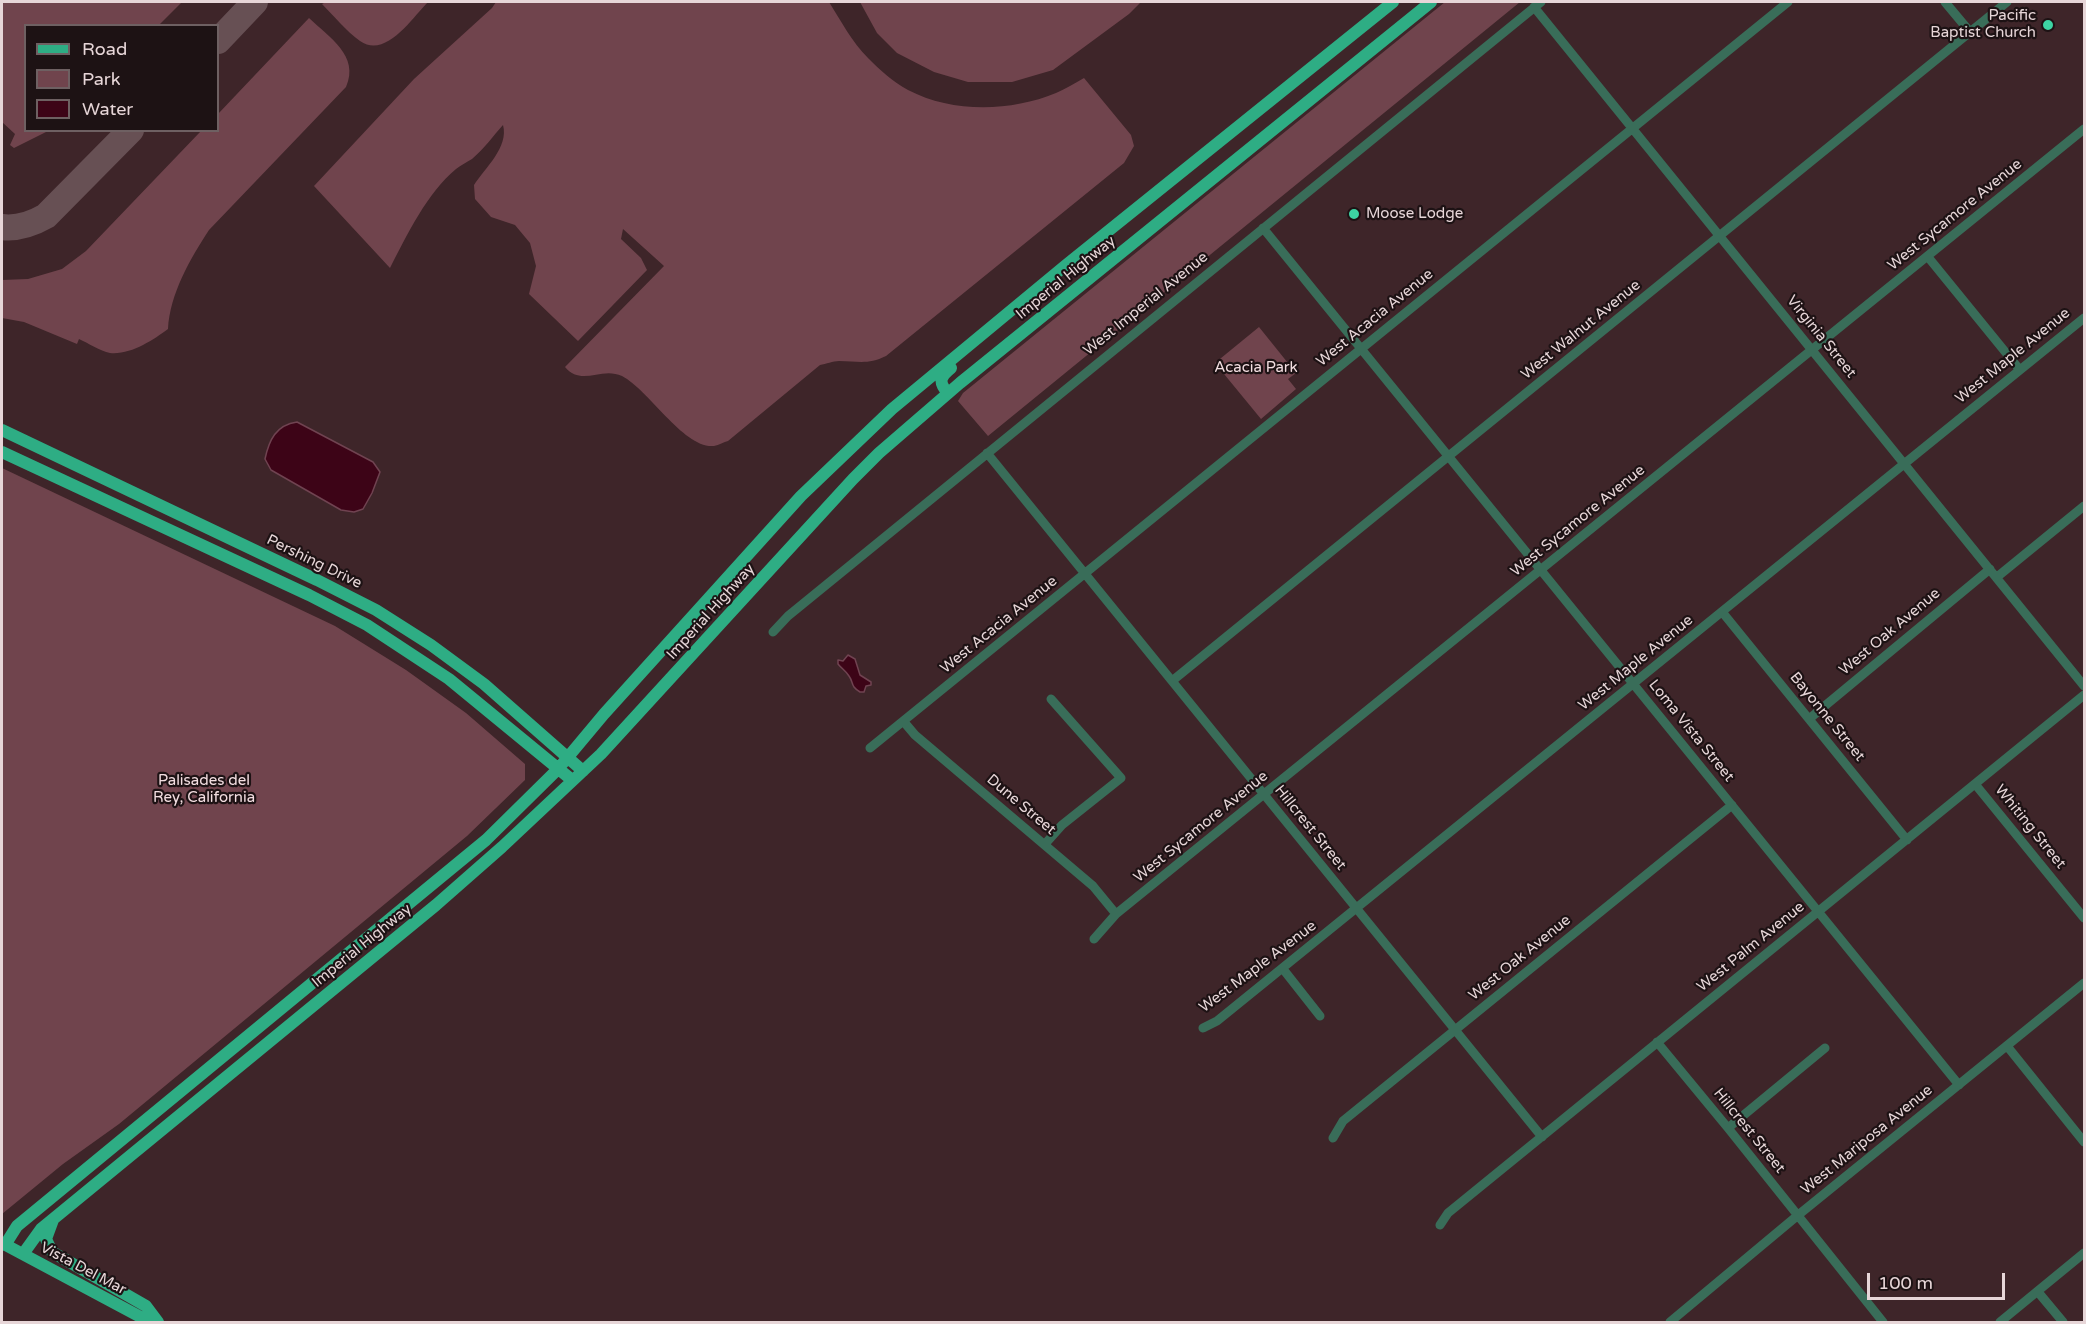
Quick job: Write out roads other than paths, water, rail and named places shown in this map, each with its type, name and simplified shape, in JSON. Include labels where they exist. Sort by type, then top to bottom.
[{"type":"main road","name":"Imperial Highway","points":[[3,1244],[17,1226],[463,861],[558,769],[801,496],[885,416],[1393,2]]},
{"type":"main road","name":"Imperial Highway","points":[[23,1254],[35,1236],[54,1218],[436,905],[583,771],[619,735],[838,494],[879,453],[948,393],[1431,2]]},
{"type":"main road","points":[[948,393],[942,387],[940,381],[942,376],[975,348],[977,339]]},
{"type":"main road","name":"Pershing Drive","points":[[2,430],[317,580],[375,610],[459,665],[508,703],[583,771]]},
{"type":"main road","points":[[2,452],[309,595],[367,625],[449,679],[572,780]]},
{"type":"main road","points":[[54,1218],[46,1239],[52,1252],[146,1306],[158,1323]]},
{"type":"main road","name":"Vista Del Mar","points":[[3,1244],[150,1323]]},
{"type":"street","name":"West Acacia Avenue","points":[[870,748],[1788,2]]},
{"type":"street","points":[[1945,2],[1970,32]]},
{"type":"street","name":"West Walnut Avenue","points":[[1172,681],[2007,2]]},
{"type":"street","name":"Virginia Street","points":[[1538,4],[1632,128],[2085,686]]},
{"type":"street","name":"West Imperial Avenue","points":[[773,633],[788,616],[1538,4]]},
{"type":"street","name":"West Sycamore Avenue","points":[[1094,939],[1116,914],[2085,129]]},
{"type":"street","name":"Loma Vista Street","points":[[1263,228],[1959,1085]]},
{"type":"street","points":[[1928,257],[2020,370]]},
{"type":"street","name":"West Maple Avenue","points":[[1203,1028],[1217,1021],[1283,969],[2085,318]]},
{"type":"street","name":"Hillcrest Street","points":[[987,453],[1542,1137]]},
{"type":"street","points":[[1997,577],[2085,506]]},
{"type":"street","name":"West Oak Avenue","points":[[1809,719],[1990,569]]},
{"type":"street","name":"Bayonne Street","points":[[1723,613],[1907,840]]},
{"type":"street","name":"West Palm Avenue","points":[[1440,1225],[1448,1213],[2085,694]]},
{"type":"street","points":[[1045,844],[1062,825],[1121,778],[1051,699]]},
{"type":"street","name":"Dune Street","points":[[904,722],[915,735],[1093,886],[1116,914]]},
{"type":"street","name":"Whiting Street","points":[[1975,784],[2085,918]]},
{"type":"street","name":"West Oak Avenue","points":[[1333,1138],[1343,1121],[1732,805]]},
{"type":"street","points":[[1283,969],[1320,1016]]},
{"type":"street","name":"West Mariposa Avenue","points":[[1670,1323],[1797,1216],[2085,983]]},
{"type":"street","name":"Hillcrest Street","points":[[1658,1042],[1883,1323]]},
{"type":"street","points":[[2007,1046],[2085,1142]]},
{"type":"street","points":[[1728,1128],[1825,1048]]},
{"type":"street","points":[[2001,1323],[2085,1253]]},
{"type":"street","points":[[2038,1292],[2063,1323]]},
{"type":"water","points":[[297,422],[373,462],[380,472],[363,509],[354,512],[341,510],[271,470],[265,459],[271,440],[284,426]]},
{"type":"water","points":[[848,655],[855,659],[860,675],[871,682],[871,685],[866,686],[864,692],[855,688],[848,674],[838,664],[838,660],[843,661]]},
{"type":"place","name":"Pacific Baptist Church","points":[[2048,25]]},
{"type":"place","name":"Moose Lodge","points":[[1354,214]]},
{"type":"park label","name":"Acacia Park","points":[[1256,368]]},
{"type":"park label","name":"Palisades del Rey, California","points":[[204,790]]}]
